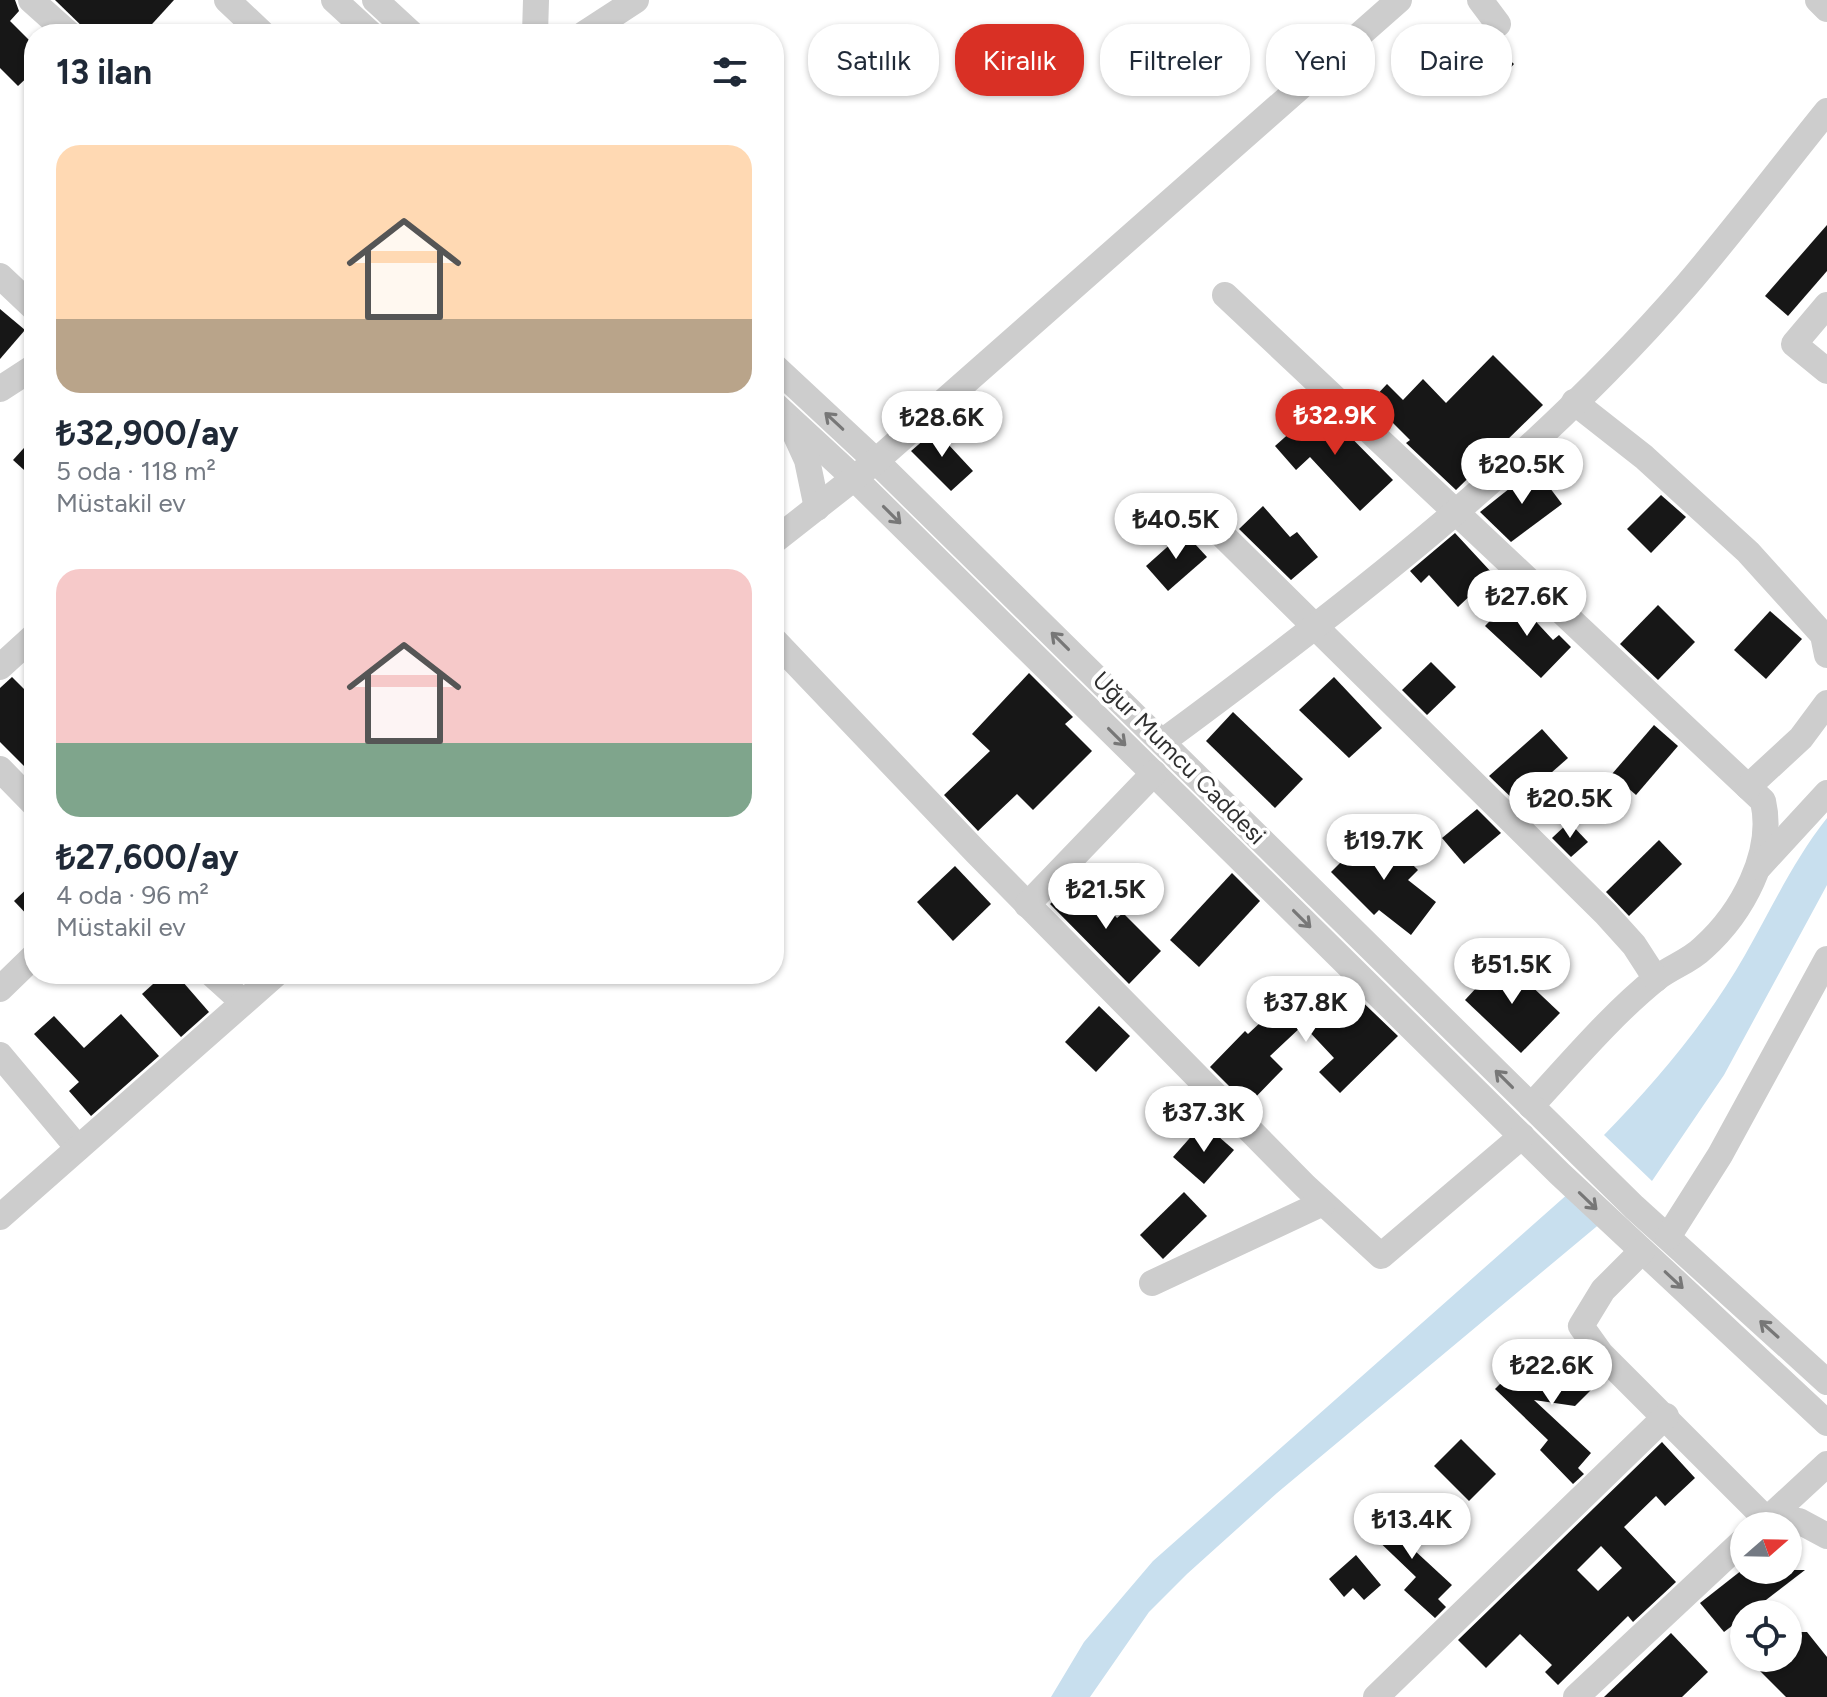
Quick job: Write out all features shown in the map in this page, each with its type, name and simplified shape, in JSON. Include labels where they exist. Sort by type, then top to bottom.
[{"type":"street","points":[[31,0],[58,24]]},
{"type":"street","points":[[227,0],[252,24]]},
{"type":"street","points":[[334,0],[360,24]]},
{"type":"street","points":[[375,0],[401,24]]},
{"type":"street","points":[[535,24],[536,0]]},
{"type":"street","points":[[599,24],[636,0]]},
{"type":"street","points":[[784,533],[876,461],[1399,0]]},
{"type":"street","points":[[1480,0],[1498,24]]},
{"type":"street","points":[[1818,0],[1827,9]]},
{"type":"street","points":[[1162,742],[1316,629],[1456,512],[1574,402],[1685,287],[1827,111]]},
{"type":"street","points":[[0,276],[24,299]]},
{"type":"street","points":[[1225,295],[1763,801],[1767,820],[1759,867]]},
{"type":"street","points":[[1827,305],[1794,344],[1827,371]]},
{"type":"street","points":[[0,389],[24,373]]},
{"type":"street","name":"Uğur Mumcu Caddesi","points":[[784,375],[876,461],[1634,1207],[1827,1382]]},
{"type":"street","points":[[1574,402],[1644,457],[1748,552],[1823,635],[1827,655]]},
{"type":"street","name":"Uğur Mumcu Caddesi","points":[[784,414],[854,478],[1560,1174],[1827,1423]]},
{"type":"street","points":[[784,417],[807,460],[817,508]]},
{"type":"street","points":[[1200,513],[1606,914],[1634,945],[1656,979]]},
{"type":"street","points":[[0,667],[24,645]]},
{"type":"street","points":[[784,650],[1027,905],[1323,1203],[1381,1256],[1522,1136]]},
{"type":"street","points":[[1748,787],[1801,738],[1827,703]]},
{"type":"street","points":[[0,769],[24,794]]},
{"type":"street","points":[[1027,905],[1154,773]]},
{"type":"street","points":[[1531,1106],[1589,1043],[1656,979],[1702,949],[1730,918],[1759,867],[1827,793]]},
{"type":"street","points":[[1668,1237],[1720,1155],[1827,959]]},
{"type":"street","points":[[0,989],[24,966]]},
{"type":"street","points":[[223,984],[243,1002]]},
{"type":"street","points":[[0,1217],[264,984]]},
{"type":"street","points":[[0,1055],[78,1148]]},
{"type":"street","points":[[1152,1283],[1323,1203]]},
{"type":"street","points":[[1642,1251],[1603,1290],[1581,1326],[1601,1354],[1666,1416],[1753,1512]]},
{"type":"street","points":[[1376,1697],[1666,1416]]},
{"type":"street","points":[[1775,1512],[1827,1464]]},
{"type":"street","points":[[1802,1523],[1827,1536]]},
{"type":"street","points":[[1576,1697],[1730,1553]]},
{"type":"water","points":[[1827,818],[1827,885],[1724,1075],[1652,1181],[1604,1135],[1662,1071],[1715,1003],[1793,868]]},
{"type":"water","points":[[1570,1192],[1602,1222],[1277,1493],[1187,1574],[1149,1612],[1090,1697],[1051,1697],[1084,1642],[1153,1561]]},
{"type":"building","points":[[0,0],[15,0],[19,11],[10,21],[24,35],[24,80],[18,86],[0,68]]},
{"type":"building","points":[[55,0],[174,0],[152,24],[80,24]]},
{"type":"building","points":[[1827,225],[1827,271],[1788,316],[1765,296]]},
{"type":"building","points":[[0,309],[24,331],[0,359]]},
{"type":"building","points":[[1493,355],[1543,405],[1456,490],[1406,443],[1410,440],[1371,401],[1387,384],[1403,400],[1423,379],[1446,403]]},
{"type":"building","points":[[1320,406],[1393,480],[1360,511],[1310,457],[1296,470],[1275,446]]},
{"type":"building","points":[[940,426],[952,439],[947,443],[973,471],[951,491],[911,451]]},
{"type":"building","points":[[24,448],[24,470],[13,460]]},
{"type":"building","points":[[1535,468],[1562,504],[1511,542],[1480,512]]},
{"type":"building","points":[[1661,495],[1686,517],[1651,553],[1627,529]]},
{"type":"building","points":[[1263,506],[1290,537],[1297,532],[1318,557],[1291,580],[1239,529]]},
{"type":"building","points":[[1184,532],[1207,557],[1168,591],[1146,566]]},
{"type":"building","points":[[1455,533],[1493,574],[1458,607],[1429,575],[1421,583],[1410,571]]},
{"type":"building","points":[[1513,597],[1553,640],[1559,635],[1571,647],[1541,678],[1485,626]]},
{"type":"building","points":[[1658,605],[1695,642],[1658,680],[1620,644]]},
{"type":"building","points":[[1770,611],[1802,639],[1766,679],[1734,650]]},
{"type":"building","points":[[1431,662],[1456,687],[1427,715],[1402,690]]},
{"type":"building","points":[[1029,673],[1073,717],[1065,724],[1092,751],[1033,810],[1017,794],[978,831],[944,795],[990,751],[972,734]]},
{"type":"building","points":[[12,677],[24,689],[24,766],[0,742],[0,688]]},
{"type":"building","points":[[1334,677],[1382,728],[1349,758],[1299,710]]},
{"type":"building","points":[[1233,712],[1303,779],[1275,808],[1206,741]]},
{"type":"building","points":[[1654,725],[1678,746],[1636,795],[1612,774]]},
{"type":"building","points":[[1542,729],[1568,758],[1517,803],[1489,776]]},
{"type":"building","points":[[1477,809],[1501,833],[1464,864],[1442,838]]},
{"type":"building","points":[[1569,822],[1588,842],[1571,857],[1552,838]]},
{"type":"building","points":[[1375,828],[1418,870],[1408,880],[1436,902],[1411,935],[1379,910],[1374,915],[1331,872]]},
{"type":"building","points":[[1659,840],[1682,864],[1629,916],[1606,892]]},
{"type":"building","points":[[955,866],[991,904],[953,941],[917,902]]},
{"type":"building","points":[[1232,873],[1260,901],[1199,967],[1170,940]]},
{"type":"building","points":[[1080,877],[1117,918],[1123,913],[1161,951],[1129,984],[1050,904]]},
{"type":"building","points":[[24,892],[24,912],[14,901]]},
{"type":"building","points":[[1503,959],[1560,1013],[1521,1053],[1465,1000]]},
{"type":"building","points":[[153,984],[185,984],[209,1012],[181,1037],[142,994]]},
{"type":"building","points":[[1349,989],[1398,1036],[1340,1093],[1319,1072],[1334,1058],[1303,1025],[1270,1056],[1283,1069],[1248,1105],[1210,1067],[1245,1031],[1248,1034],[1293,992],[1318,1018]]},
{"type":"building","points":[[1099,1006],[1130,1036],[1096,1072],[1065,1042]]},
{"type":"building","points":[[121,1014],[159,1056],[91,1116],[69,1091],[79,1082],[34,1034],[54,1016],[84,1048]]},
{"type":"building","points":[[1203,1123],[1234,1150],[1204,1184],[1173,1157]]},
{"type":"building","points":[[1184,1192],[1207,1216],[1163,1259],[1140,1235]]},
{"type":"building","points":[[1530,1363],[1586,1364],[1601,1380],[1575,1406],[1534,1400],[1591,1453],[1578,1468],[1584,1474],[1573,1484],[1540,1450],[1548,1440],[1495,1389],[1514,1370]]},
{"type":"building","points":[[1461,1439],[1496,1474],[1469,1501],[1434,1466]]},
{"type":"building","points":[[1662,1442],[1695,1478],[1665,1506],[1656,1496],[1624,1527],[1676,1582],[1633,1622],[1628,1616],[1558,1685],[1545,1672],[1552,1665],[1520,1634],[1486,1668],[1458,1640]],"holes":[[[1601,1546],[1622,1568],[1598,1591],[1577,1570]]]},
{"type":"building","points":[[1395,1507],[1426,1537],[1413,1549],[1452,1585],[1438,1599],[1446,1607],[1435,1618],[1404,1590],[1416,1577],[1370,1533]]},
{"type":"building","points":[[1356,1555],[1381,1585],[1364,1600],[1353,1588],[1344,1597],[1329,1579]]},
{"type":"building","points":[[1730,1579],[1730,1584],[1787,1584],[1766,1600],[1730,1600],[1730,1627],[1724,1632],[1700,1603]]},
{"type":"building","points":[[1802,1632],[1807,1632],[1827,1657],[1827,1697],[1786,1697],[1761,1672],[1802,1672]]},
{"type":"building","points":[[1671,1633],[1708,1672],[1682,1697],[1604,1697]]}]
